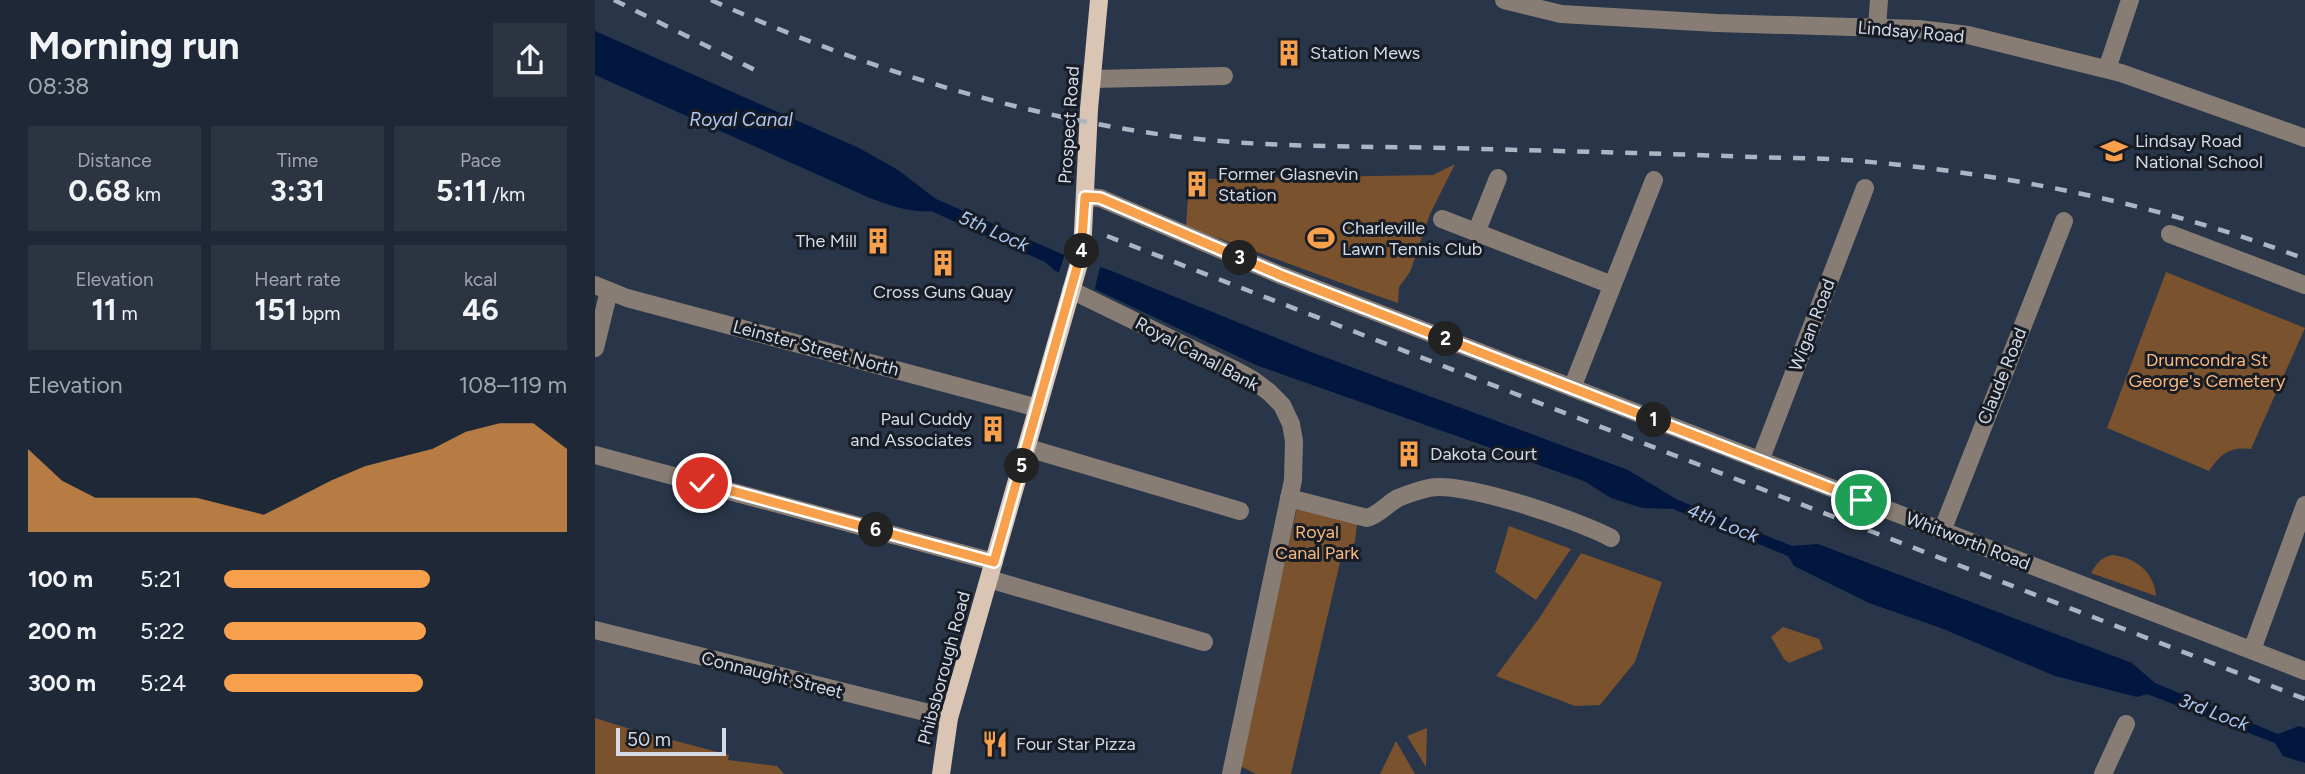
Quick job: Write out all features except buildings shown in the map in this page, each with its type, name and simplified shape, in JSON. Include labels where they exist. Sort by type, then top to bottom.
[{"type":"main road","name":"Prospect Road","points":[[1072,289],[1081,253],[1089,109],[1099,0]]},
{"type":"main road","name":"Phibsborough Road","points":[[941,774],[949,718],[1072,289]]},
{"type":"street","name":"Lindsay Road","points":[[1504,0],[1561,13],[1588,16],[1919,29],[1968,35],[2107,69],[2305,138]]},
{"type":"street","points":[[1877,27],[1879,0]]},
{"type":"street","points":[[2107,69],[2130,0]]},
{"type":"street","points":[[1093,79],[1224,76]]},
{"type":"street","points":[[1476,233],[1498,178]]},
{"type":"street","points":[[1571,388],[1654,180]]},
{"type":"street","name":"Wigan Road","points":[[1760,461],[1865,188]]},
{"type":"street","name":"Whitworth Road","points":[[1085,197],[1100,198],[1280,275],[2305,671]]},
{"type":"street","points":[[1442,219],[1612,285]]},
{"type":"street","name":"Claude Road","points":[[1942,531],[2064,221]]},
{"type":"street","points":[[2170,234],[2305,285]]},
{"type":"street","points":[[595,348],[602,288]]},
{"type":"street","name":"Leinster Street North","points":[[602,288],[652,305],[1038,408]]},
{"type":"street","name":"Royal Canal Bank","points":[[1072,289],[1253,380],[1282,405],[1291,424],[1294,441],[1293,480],[1231,774]]},
{"type":"street","points":[[1028,447],[1240,511]]},
{"type":"street","points":[[595,455],[992,570],[1204,642]]},
{"type":"street","points":[[1289,498],[1367,518],[1376,515],[1397,498],[1432,487],[1459,489],[1523,505],[1590,527],[1611,538]]},
{"type":"street","points":[[2252,650],[2305,505]]},
{"type":"street","name":"Connaught Street","points":[[595,630],[949,718]]},
{"type":"street","points":[[2103,774],[2126,724]]},
{"type":"green space","name":"Charleville Lawn Tennis Club","points":[[1455,164],[1430,214],[1410,272],[1399,287],[1398,303],[1186,227],[1188,197],[1205,197],[1205,179],[1433,175]]},
{"type":"green space","name":"Drumcondra St George's Cemetery","points":[[2166,272],[2305,328],[2251,449],[2231,450],[2217,460],[2209,471],[2107,428]]},
{"type":"green space","name":"Royal Canal Park","points":[[1297,507],[1357,524],[1355,542],[1341,558],[1291,774],[1256,774],[1240,766]]},
{"type":"green space","points":[[1509,526],[1571,549],[1536,600],[1495,572]]},
{"type":"green space","points":[[1581,553],[1662,582],[1635,662],[1600,705],[1575,706],[1496,676],[1540,617]]},
{"type":"green space","points":[[2113,555],[2129,559],[2148,573],[2156,596],[2091,573],[2100,561]]},
{"type":"green space","points":[[1783,627],[1819,639],[1823,649],[1789,663],[1771,637]]},
{"type":"green space","points":[[595,718],[729,755],[728,760],[777,766],[784,774],[595,774]]},
{"type":"green space","points":[[1427,728],[1426,767],[1407,736]]},
{"type":"green space","points":[[1396,741],[1415,774],[1380,774]]},
{"type":"water","points":[[595,31],[859,148],[898,170],[936,199],[1062,254],[1109,270],[1311,352],[1628,470],[1678,500],[1792,546],[1818,544],[2132,663],[2155,683],[2278,734],[2299,726],[2305,728],[2305,763],[2283,756],[2275,743],[2147,694],[2137,697],[2055,676],[1941,628],[1869,603],[1794,566],[1788,556],[1673,509],[1642,508],[1611,498],[1584,481],[1256,365],[1054,270],[1045,262],[931,211],[907,210],[870,198],[595,75]]},
{"type":"pier","points":[[1066,251],[1101,263],[1094,292],[1058,275]]},
{"type":"railway","points":[[614,0],[759,72]]},
{"type":"railway","points":[[711,0],[765,24],[933,84],[990,100],[1106,126],[1200,139],[1271,144],[1819,159],[1916,167],[2029,183],[2141,208],[2197,223],[2305,259]]},
{"type":"railway","points":[[1107,236],[2305,699]]},
{"type":"place","name":"Station Mews","points":[[1289,53]]},
{"type":"place","name":"Lindsay Road National School","points":[[2114,151]]},
{"type":"place","name":"Former Glasnevin Station","points":[[1197,184]]},
{"type":"place","name":"Charleville Lawn Tennis Club","points":[[1321,238]]},
{"type":"place","name":"The Mill","points":[[878,241]]},
{"type":"place","name":"Cross Guns Quay","points":[[943,263]]},
{"type":"place","name":"Paul Cuddy and Associates","points":[[993,429]]},
{"type":"place","name":"Dakota Court","points":[[1409,454]]},
{"type":"place","name":"Four Star Pizza","points":[[995,744]]},
{"type":"route","points":[[702,483],[994,562],[1081,253],[1085,197],[1100,198],[1280,275],[1861,500]]},
{"type":"water label","name":"Royal Canal","points":[[741,119]]},
{"type":"water label","name":"5th Lock","points":[[994,231]]},
{"type":"water label","name":"4th Lock","points":[[1723,523]]},
{"type":"water label","name":"3rd Lock","points":[[2214,712]]}]
